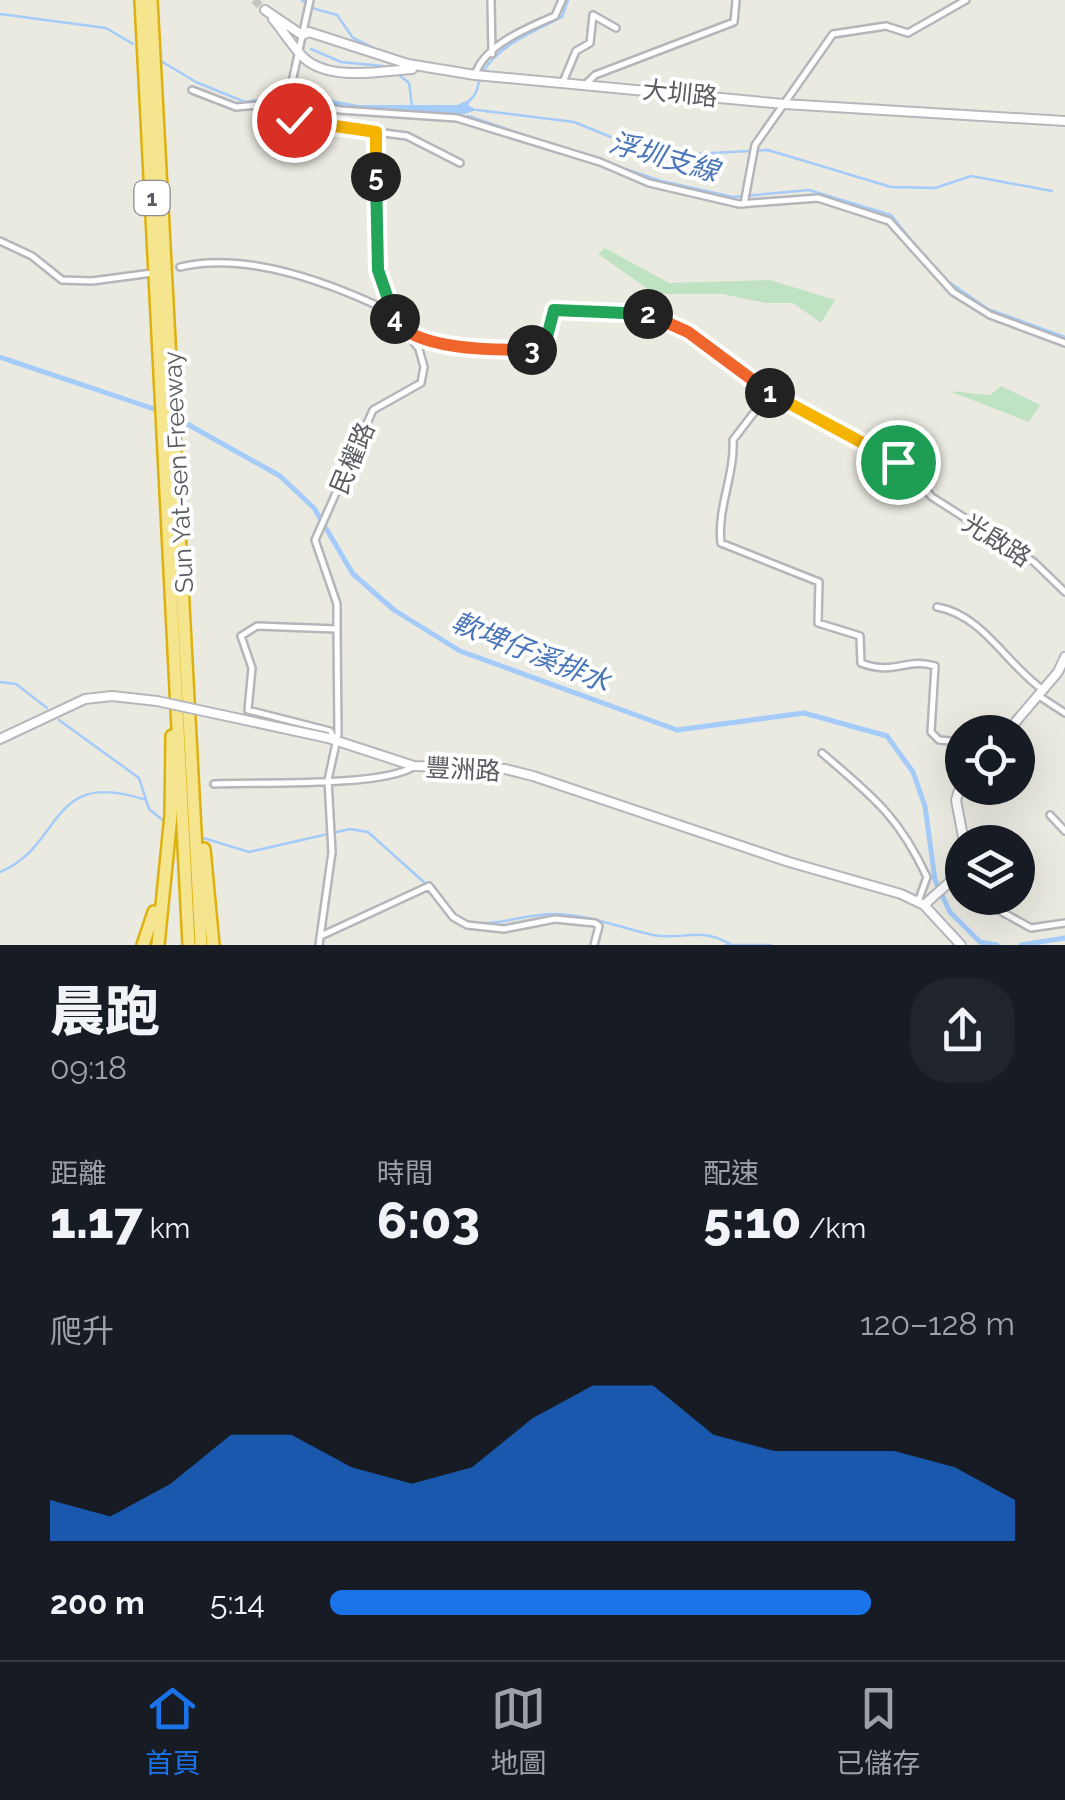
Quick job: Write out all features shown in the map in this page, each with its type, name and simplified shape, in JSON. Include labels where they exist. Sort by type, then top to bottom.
[{"type":"highway","name":"Sun Yat-sen Freeway","points":[[140,0],[173,626],[201,945]]},
{"type":"highway","name":"Sun Yat-sen Freeway","points":[[151,0],[186,606],[188,821]]},
{"type":"highway","points":[[144,945],[155,920],[168,844],[188,821]]},
{"type":"highway","points":[[188,821],[215,945]]},
{"type":"highway","name":"Sun Yat-sen Freeway","points":[[189,945],[195,849]]},
{"type":"highway","points":[[155,920],[158,945]]},
{"type":"street","points":[[310,0],[290,96],[294,120],[408,136],[460,162]]},
{"type":"street","points":[[491,0],[492,54]]},
{"type":"street","points":[[479,75],[492,54],[517,32],[555,16],[562,0]]},
{"type":"street","points":[[586,84],[595,75],[734,22],[736,0]]},
{"type":"street","points":[[745,198],[754,149],[835,33],[890,26],[908,33],[966,0]]},
{"type":"street","name":"大圳路","points":[[299,48],[265,10],[302,35],[308,32],[427,68],[784,104],[1065,121]]},
{"type":"street","points":[[563,82],[576,50],[590,43],[592,15],[616,28]]},
{"type":"street","points":[[299,48],[302,56],[325,68],[427,68]]},
{"type":"street","points":[[362,50],[364,67]]},
{"type":"street","points":[[192,90],[236,107],[290,96],[340,110],[457,118],[600,162],[649,183],[745,198],[812,197],[895,226],[953,292],[990,315],[1065,343]]},
{"type":"street","points":[[376,132],[378,270],[390,296],[391,312],[401,329],[414,338]]},
{"type":"street","points":[[0,241],[32,256],[62,280],[92,281],[152,273]]},
{"type":"street","points":[[180,267],[214,259],[323,284],[391,312]]},
{"type":"street","name":"光啟路","points":[[414,338],[495,350],[536,350],[545,344],[554,310],[647,314],[678,326],[769,393],[891,454],[932,497],[1021,553],[1065,592]]},
{"type":"street","name":"民權路","points":[[337,629],[337,604],[316,532],[373,410],[424,376],[414,338]]},
{"type":"street","points":[[769,393],[733,440],[734,462],[722,504],[721,542],[819,582],[818,623],[860,636],[860,663],[886,671],[920,663],[934,666],[930,732],[945,741]]},
{"type":"street","points":[[937,606],[958,610],[981,626],[1020,673],[1065,713]]},
{"type":"street","points":[[319,945],[333,844],[328,780],[332,739],[337,629],[257,626],[242,636],[253,672],[248,710],[330,731],[332,739]]},
{"type":"street","points":[[1022,715],[1065,657]]},
{"type":"street","name":"豐洲路","points":[[0,739],[86,699],[112,696],[157,701],[332,739],[414,766],[506,769],[533,776],[924,903]]},
{"type":"street","points":[[822,752],[884,804],[905,832],[927,876],[924,903],[961,945]]},
{"type":"street","points":[[214,784],[402,774],[414,766]]},
{"type":"street","points":[[1050,815],[1065,831]]},
{"type":"street","points":[[322,936],[428,886],[453,916],[467,925],[504,930],[555,918],[596,923],[599,926],[594,945]]},
{"type":"street","points":[[924,903],[945,888]]},
{"type":"street","points":[[1008,915],[1031,928],[1065,923]]},
{"type":"green space","points":[[605,248],[669,283],[770,280],[835,300],[821,323],[793,303],[766,303],[722,294],[655,294],[598,254]]},
{"type":"green space","points":[[1001,386],[1040,405],[1029,422],[949,391],[990,395]]},
{"type":"water","points":[[293,93],[359,105],[457,105],[471,99],[468,105],[477,110],[458,116],[341,110],[296,98]]},
{"type":"waterway","points":[[302,0],[312,8],[337,15],[353,38],[380,51]]},
{"type":"waterway","points":[[469,101],[490,62],[519,39],[562,17],[568,0]]},
{"type":"waterway","points":[[0,14],[106,28],[133,44]]},
{"type":"waterway","points":[[311,49],[341,62],[383,66]]},
{"type":"waterway","points":[[161,61],[196,82],[245,102],[290,95]]},
{"type":"waterway","points":[[399,75],[409,83],[412,106]]},
{"type":"waterway","points":[[477,110],[574,122],[643,150],[675,171],[694,154],[768,150],[891,187],[935,188],[971,176],[1052,191]]},
{"type":"waterway","name":"浮圳支線","points":[[468,116],[661,181],[733,197],[809,190],[891,215],[924,256]]},
{"type":"waterway","name":"浮圳支線","points":[[946,280],[988,309],[1065,337]]},
{"type":"waterway","name":"軟埤仔溪排水","points":[[0,357],[163,412]]},
{"type":"waterway","name":"軟埤仔溪排水","points":[[173,416],[280,476],[314,508],[353,574],[394,610],[460,651],[677,730],[804,713],[887,736],[913,772],[925,806],[935,880],[950,912],[980,942],[997,945]]},
{"type":"waterway","points":[[0,682],[16,684],[47,708]]},
{"type":"waterway","points":[[59,720],[139,778],[149,809],[165,822]]},
{"type":"waterway","points":[[0,872],[21,860],[73,801],[91,794],[114,793],[146,800]]},
{"type":"waterway","points":[[200,837],[249,852],[350,829],[368,832],[426,884]]},
{"type":"waterway","points":[[467,922],[566,915],[653,935],[709,936],[730,944]]},
{"type":"waterway","name":"軟埤仔溪排水","points":[[1021,945],[1065,938]]},
{"type":"waterway","points":[[726,945],[771,945]]},
{"type":"tunnel","points":[[254,0],[265,10]]},
{"type":"route","points":[[294,120],[376,132],[378,270],[390,296],[391,312],[401,329],[414,338],[495,350],[536,350],[544,348],[554,310],[658,316],[721,354],[742,376],[769,393],[825,420],[851,438],[891,454],[898,462]]}]
